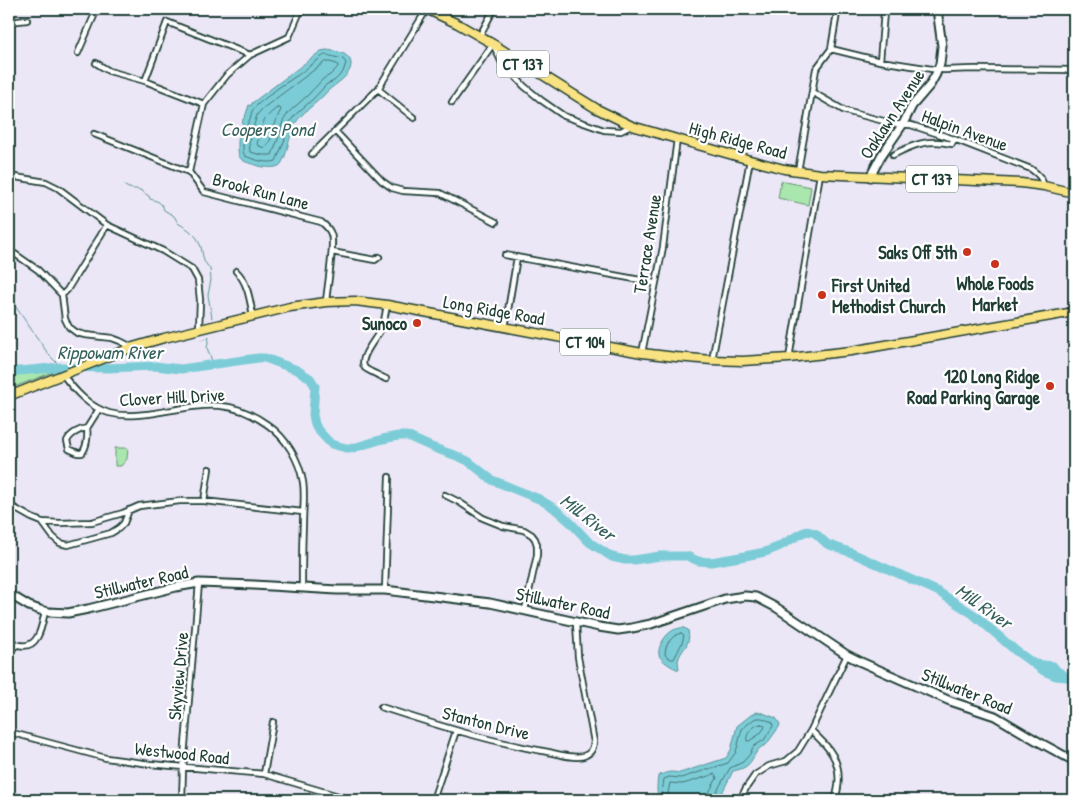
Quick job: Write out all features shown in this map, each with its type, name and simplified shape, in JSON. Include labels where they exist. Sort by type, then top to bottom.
[{"type":"main road","name":"High Ridge Road","points":[[427,9],[493,44],[597,109],[632,126],[750,160],[784,169],[820,174],[1020,183],[1074,193]]},
{"type":"main road","name":"Oaklawn Avenue","points":[[870,177],[912,106],[930,84],[938,70],[942,46],[937,9]]},
{"type":"main road","name":"Long Ridge Road","points":[[9,396],[133,347],[290,307],[326,302],[355,301],[387,306],[642,353],[742,361],[851,351],[1074,312]]},
{"type":"main road","name":"Stillwater Road","points":[[9,594],[30,606],[45,611],[68,613],[199,583],[385,590],[490,603],[610,629],[632,628],[651,624],[725,599],[745,596],[756,597],[777,608],[847,655],[950,701],[995,716],[1074,761]]},
{"type":"street","points":[[78,53],[97,9]]},
{"type":"street","points":[[189,172],[204,104],[227,76],[250,55],[289,37],[301,9]]},
{"type":"street","points":[[312,154],[378,89],[427,9]]},
{"type":"street","points":[[479,37],[494,9]]},
{"type":"street","points":[[880,61],[884,12]]},
{"type":"street","points":[[798,171],[816,69],[831,49],[837,13]]},
{"type":"street","points":[[9,22],[27,20]]},
{"type":"street","points":[[145,81],[167,22],[250,55]]},
{"type":"street","points":[[452,102],[493,44],[501,61],[524,86],[564,116],[604,130],[620,131],[632,126]]},
{"type":"street","points":[[831,49],[880,61],[938,70],[974,68],[1074,70]]},
{"type":"street","points":[[96,63],[109,71],[145,81],[204,104]]},
{"type":"street","points":[[378,89],[414,118]]},
{"type":"street","name":"Halpin Avenue","points":[[812,92],[845,111],[895,124],[911,125],[954,139],[1031,169],[1040,176],[1044,186]]},
{"type":"street","points":[[335,131],[392,188],[403,191],[440,193],[496,222]]},
{"type":"street","name":"Brook Run Lane","points":[[94,134],[189,172],[204,192],[321,222],[332,235],[332,252],[326,302]]},
{"type":"street","name":"Terrace Avenue","points":[[642,353],[663,247],[677,139]]},
{"type":"street","points":[[892,155],[914,144],[930,141],[952,144],[954,139]]},
{"type":"street","points":[[712,360],[750,160]]},
{"type":"street","points":[[789,358],[820,174]]},
{"type":"street","points":[[9,176],[46,182],[58,188],[107,225],[163,251],[192,269],[198,280],[200,300],[199,329]]},
{"type":"street","points":[[62,295],[67,290],[107,225]]},
{"type":"street","points":[[9,252],[38,270],[62,295],[65,319],[76,333],[112,338],[133,347]]},
{"type":"street","points":[[332,252],[375,260],[378,256]]},
{"type":"street","points":[[505,255],[655,284]]},
{"type":"street","points":[[505,328],[517,257]]},
{"type":"street","points":[[236,271],[240,274],[246,288],[253,316]]},
{"type":"street","points":[[386,379],[366,369],[363,364],[363,358],[380,330],[387,306]]},
{"type":"street","name":"Clover Hill Drive","points":[[63,375],[81,397],[99,409],[111,413],[138,415],[208,405],[235,408],[262,420],[274,430],[287,443],[297,462],[303,482],[302,588]]},
{"type":"street","points":[[87,428],[81,429],[69,438],[67,441],[68,449],[78,453],[82,453],[85,450],[87,428],[99,409]]},
{"type":"street","points":[[204,501],[209,469]]},
{"type":"street","points":[[385,590],[389,477]]},
{"type":"street","points":[[444,496],[459,502],[483,518],[503,526],[524,530],[536,539],[537,555],[525,610]]},
{"type":"street","points":[[9,505],[42,522],[60,523],[92,522],[140,506],[180,501],[204,501],[303,512]]},
{"type":"street","points":[[42,522],[53,537],[60,543],[68,545],[111,533],[124,522],[129,510]]},
{"type":"street","name":"Skyview Drive","points":[[182,800],[183,768],[199,583]]},
{"type":"street","points":[[9,650],[17,645],[29,645],[35,642],[39,635],[45,611]]},
{"type":"street","name":"Stanton Drive","points":[[381,708],[456,731],[520,747],[572,756],[586,755],[593,749],[594,742],[578,664],[576,622]]},
{"type":"street","points":[[9,639],[17,645]]},
{"type":"street","points":[[740,800],[755,775],[769,766],[786,761],[798,751],[811,730],[847,655]]},
{"type":"street","points":[[264,774],[273,722]]},
{"type":"street","points":[[811,730],[830,750],[836,762],[839,773],[838,790],[835,800]]},
{"type":"street","points":[[433,800],[456,731]]},
{"type":"street","name":"Westwood Road","points":[[9,732],[106,758],[183,768],[264,774],[352,800]]},
{"type":"green space","points":[[781,181],[811,187],[808,205],[778,198]]},
{"type":"green space","points":[[52,364],[61,369],[9,389],[9,370]]},
{"type":"green space","points":[[115,448],[128,448],[127,459],[121,466],[115,466]]},
{"type":"water","name":"Coopers Pond","points":[[326,50],[348,56],[351,63],[350,68],[345,77],[298,120],[293,128],[281,164],[275,167],[263,167],[242,160],[238,153],[238,139],[249,105],[251,106],[252,103],[321,51]]},
{"type":"water","points":[[680,628],[688,630],[689,635],[687,644],[679,657],[679,670],[665,662],[660,657],[659,652],[662,641],[667,635]]},
{"type":"water","points":[[757,712],[776,718],[780,724],[779,727],[766,745],[759,749],[748,764],[733,771],[720,797],[716,800],[659,799],[657,791],[658,776],[669,772],[680,773],[726,758],[731,750],[737,726]]},
{"type":"waterway","points":[[125,186],[138,189],[149,196],[150,199],[159,202],[164,210],[174,216],[178,223],[197,238],[204,261],[210,269],[211,280],[208,295],[212,318]]},
{"type":"waterway","name":"Rippowam River","points":[[9,297],[49,355],[63,367]]},
{"type":"waterway","points":[[201,340],[209,337],[207,348],[212,365]]},
{"type":"waterway","name":"Mill River","points":[[9,371],[63,367],[155,366],[181,369],[265,358],[297,370],[310,378],[315,386],[313,415],[315,424],[331,444],[353,448],[383,439],[407,436],[457,456],[468,461],[492,480],[539,499],[554,508],[589,542],[612,557],[634,560],[660,556],[687,556],[698,561],[711,562],[765,552],[807,531],[815,533],[827,544],[852,553],[937,591],[973,614],[1016,651],[1044,671],[1056,676],[1074,679]]},
{"type":"waterway","name":"Mill River","points":[[1035,664],[1053,666],[1065,676]]},
{"type":"place","name":"Saks Off 5th","points":[[967,252]]},
{"type":"place","name":"Whole Foods Market","points":[[995,264]]},
{"type":"place","name":"First United Methodist Church","points":[[822,295]]},
{"type":"place","name":"Sunoco","points":[[417,323]]},
{"type":"place","name":"120 Long Ridge Road Parking Garage","points":[[1050,386]]}]
